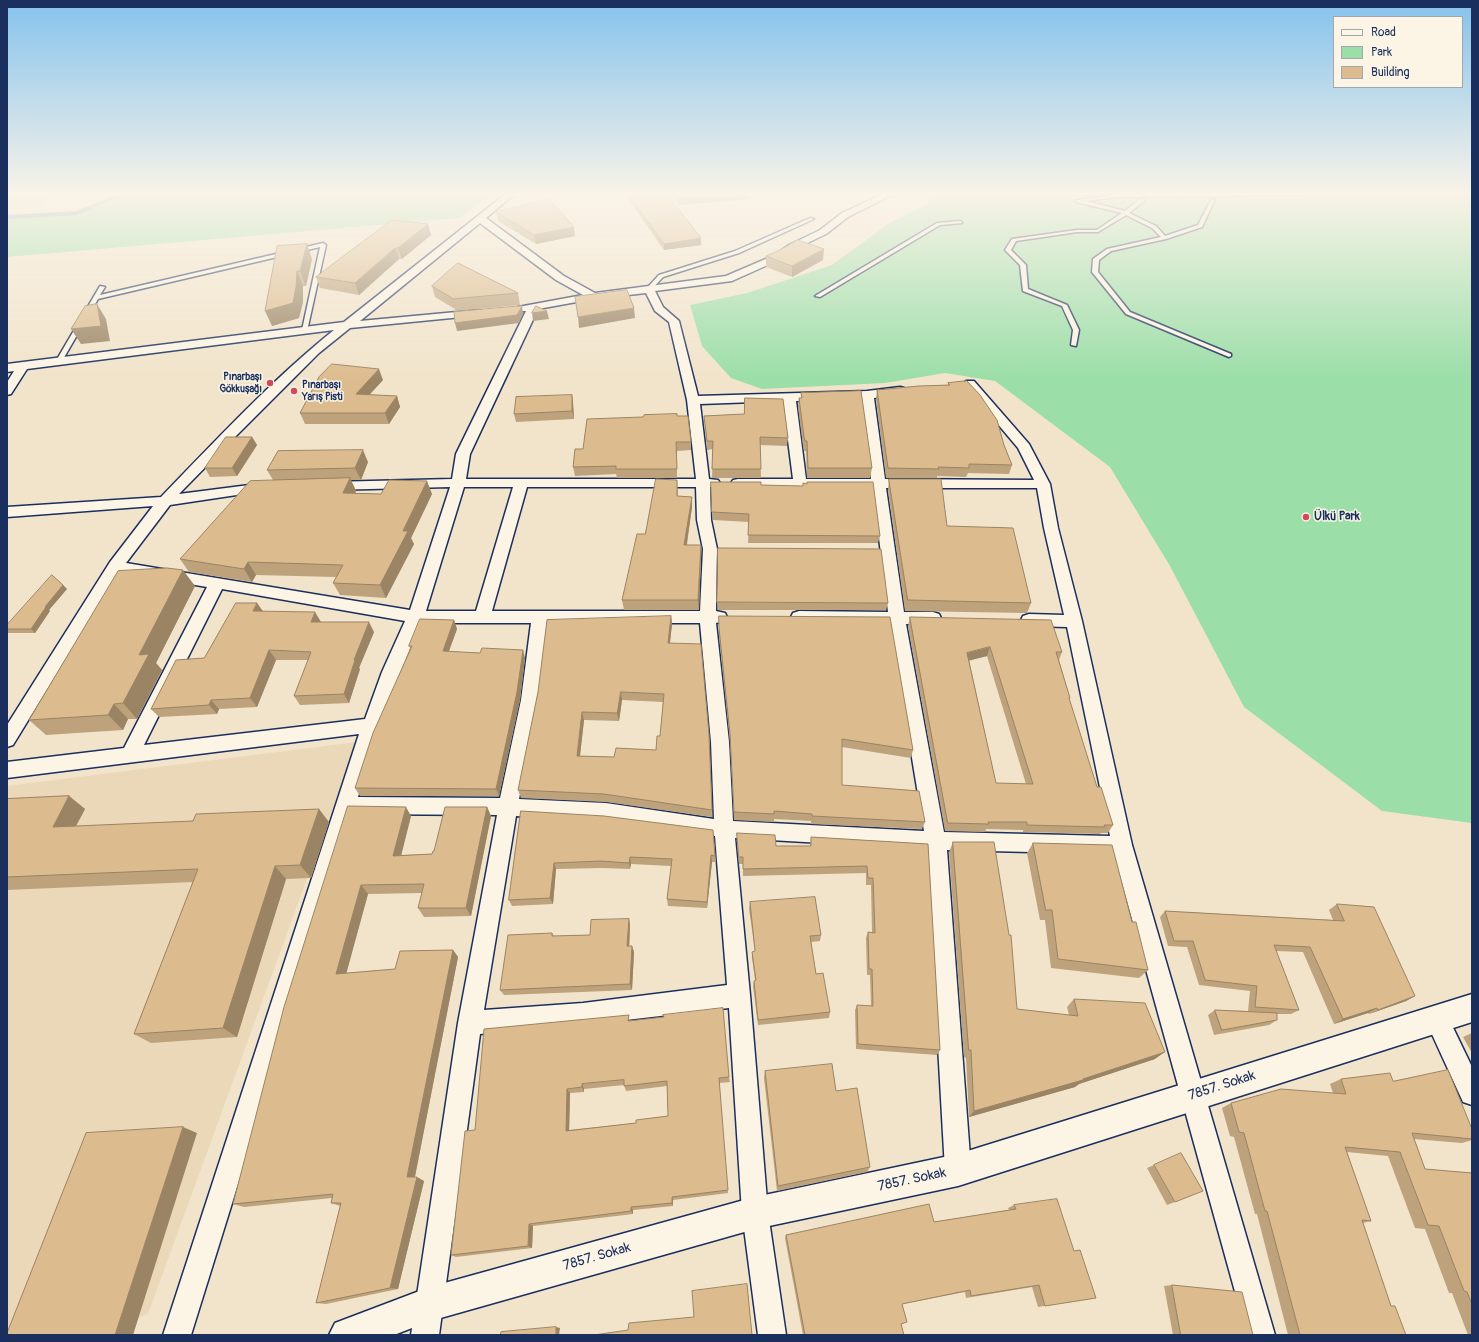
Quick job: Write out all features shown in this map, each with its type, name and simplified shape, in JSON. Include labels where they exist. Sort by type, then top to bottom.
[{"type":"street","points":[[7,740],[115,566],[165,501],[304,361],[434,255]]},
{"type":"street","points":[[529,255],[560,278],[594,296]]},
{"type":"street","points":[[510,310],[533,308],[594,296],[728,278],[780,255]]},
{"type":"street","points":[[649,289],[659,309],[674,321],[693,400],[703,482],[704,520],[717,549],[708,617],[710,648],[720,742],[724,828],[739,995],[754,1213],[772,1335]]},
{"type":"street","points":[[177,1335],[371,725],[391,672],[422,601],[458,483],[463,454],[533,308]]},
{"type":"street","points":[[7,368],[347,325],[487,312]]},
{"type":"street","points":[[7,391],[24,365]]},
{"type":"street","points":[[953,385],[969,384],[1024,447],[1044,484],[1051,528],[1074,621],[1122,845],[1261,1335]]},
{"type":"street","points":[[693,400],[867,395],[914,390]]},
{"type":"street","points":[[867,395],[879,483],[880,550],[897,618],[936,841],[958,1170]]},
{"type":"street","points":[[789,398],[800,483]]},
{"type":"street","points":[[317,486],[458,483],[703,482],[1044,484]]},
{"type":"street","points":[[482,616],[520,483]]},
{"type":"street","points":[[7,512],[165,501],[254,488],[277,487]]},
{"type":"street","points":[[115,566],[416,617],[731,617]]},
{"type":"street","points":[[129,756],[217,583]]},
{"type":"street","points":[[425,1335],[470,1023],[508,806],[530,700],[540,616]]},
{"type":"street","points":[[784,617],[951,619]]},
{"type":"street","points":[[1013,620],[1074,621]]},
{"type":"street","points":[[7,770],[371,725]]},
{"type":"street","points":[[345,805],[508,806],[606,812],[724,828],[936,841],[1122,845]]},
{"type":"street","points":[[470,1023],[583,1014],[739,995]]},
{"type":"street","name":"7857. Sokak","points":[[347,1335],[430,1304],[754,1213],[958,1170],[1472,1008]]},
{"type":"street","points":[[1437,1019],[1472,1093]]},
{"type":"lane","points":[[96,298],[282,255]]},
{"type":"lane","points":[[305,330],[321,255]]},
{"type":"lane","points":[[649,289],[661,276],[729,255]]},
{"type":"lane","points":[[818,296],[888,255]]},
{"type":"lane","points":[[1013,255],[1023,265],[1025,290],[1064,306],[1076,330],[1074,345]]},
{"type":"lane","points":[[1102,255],[1096,259],[1094,272],[1128,313],[1230,355]]},
{"type":"lane","points":[[59,361],[102,287]]},
{"type":"shaded area","points":[[357,742],[148,1314],[88,1335],[7,1335],[7,786]]},
{"type":"green space","points":[[7,255],[35,255],[7,257]]},
{"type":"green space","name":"Ülkü Park","points":[[846,255],[1472,255],[1472,823],[1382,811],[1244,707],[1170,566],[1110,467],[995,381],[945,373],[885,383],[762,389],[731,378],[702,346],[690,305],[747,293],[832,265]]},
{"type":"building","points":[[275,255],[304,255],[300,271],[297,271],[293,303],[265,311]]},
{"type":"building","points":[[346,255],[387,255],[355,283],[316,277]]},
{"type":"building","points":[[769,255],[813,255],[792,266],[766,256]]},
{"type":"building","points":[[458,263],[518,293],[452,299],[432,286]]},
{"type":"building","points":[[627,290],[634,308],[578,317],[575,297]]},
{"type":"building","points":[[97,304],[101,326],[71,329],[85,306]]},
{"type":"building","points":[[522,306],[517,315],[455,323],[454,312]]},
{"type":"building","points":[[536,306],[547,311],[532,313]]},
{"type":"building","points":[[332,364],[379,369],[356,394],[397,396],[385,413],[300,413],[319,377]]},
{"type":"building","points":[[967,381],[980,395],[997,420],[1004,445],[1012,465],[969,464],[969,468],[938,467],[939,469],[888,468],[877,390],[950,385],[948,383]]},
{"type":"building","points":[[861,391],[872,468],[808,468],[807,441],[805,441],[804,437],[799,398],[802,398],[801,393]]},
{"type":"building","points":[[572,395],[572,411],[514,414],[516,397]]},
{"type":"building","points":[[745,398],[783,399],[788,438],[760,437],[761,469],[712,469],[713,441],[707,441],[704,416],[744,414]]},
{"type":"building","points":[[677,414],[677,416],[688,416],[691,442],[676,442],[677,469],[616,469],[616,466],[573,467],[575,449],[583,449],[587,419]]},
{"type":"building","points":[[226,437],[252,437],[232,468],[205,468]]},
{"type":"building","points":[[363,450],[355,468],[267,470],[278,451]]},
{"type":"building","points":[[350,478],[343,493],[381,494],[389,480],[427,481],[403,531],[408,531],[380,585],[333,583],[343,565],[248,562],[244,569],[180,559],[250,481]]},
{"type":"building","points":[[656,479],[677,480],[677,496],[692,497],[684,545],[701,545],[698,600],[622,600],[637,534],[645,534]]},
{"type":"building","points":[[889,479],[941,479],[947,526],[1013,528],[1031,603],[908,600]]},
{"type":"building","points":[[711,482],[761,482],[761,485],[803,486],[803,483],[807,484],[807,482],[873,482],[880,536],[748,535],[749,514],[712,512]]},
{"type":"building","points":[[718,548],[881,549],[888,603],[717,602]]},
{"type":"building","points":[[167,568],[183,570],[139,655],[149,654],[123,703],[114,704],[108,715],[29,720],[118,571]]},
{"type":"building","points":[[52,575],[63,585],[45,607],[31,629],[7,629],[7,625]]},
{"type":"building","points":[[236,603],[257,603],[253,611],[315,612],[311,622],[369,622],[354,660],[344,694],[294,696],[311,652],[269,650],[250,698],[211,700],[209,705],[151,709],[176,660],[204,658]]},
{"type":"building","points":[[671,616],[668,643],[701,644],[709,734],[712,810],[604,794],[518,790],[538,692],[547,620]],"holes":[[[621,692],[664,694],[660,736],[657,736],[656,750],[616,748],[614,757],[577,756],[582,712],[617,713]]]},
{"type":"building","points":[[719,616],[890,617],[913,750],[842,739],[842,785],[919,791],[925,822],[812,816],[812,814],[774,811],[774,814],[734,812],[730,734]]},
{"type":"building","points":[[910,617],[1051,620],[1062,652],[1056,652],[1069,698],[1097,787],[1101,787],[1113,825],[1104,825],[1105,827],[1027,825],[1027,822],[988,822],[989,824],[948,823]],"holes":[[[990,647],[1033,784],[996,783],[967,653]]]},
{"type":"building","points":[[420,619],[454,620],[443,651],[480,653],[482,648],[523,650],[517,692],[496,789],[355,788],[373,733],[412,646],[409,646]]},
{"type":"building","points":[[69,796],[53,827],[193,821],[196,814],[319,809],[300,865],[275,866],[223,1028],[134,1034],[198,869],[7,877],[7,799]]},
{"type":"building","points":[[348,806],[406,807],[393,856],[432,854],[445,807],[487,807],[466,908],[418,908],[424,884],[361,885],[336,974],[395,969],[400,951],[453,950],[407,1177],[417,1177],[390,1288],[316,1303],[341,1203],[331,1203],[333,1194],[233,1204],[284,1007]]},
{"type":"building","points":[[521,811],[604,816],[713,830],[715,856],[711,855],[707,902],[667,899],[672,859],[630,857],[629,863],[601,861],[554,863],[550,898],[509,900]]},
{"type":"building","points":[[737,833],[775,835],[776,846],[811,846],[811,837],[928,844],[940,1050],[858,1044],[857,1005],[873,1006],[872,969],[869,969],[868,932],[875,933],[873,878],[868,878],[867,866],[743,869],[743,857],[739,857]]},
{"type":"building","points":[[953,842],[994,842],[1009,935],[1011,935],[1017,1009],[1078,1016],[1074,999],[1145,1003],[1165,1052],[1083,1080],[974,1111],[971,1050],[969,1050]]},
{"type":"building","points":[[1033,843],[1112,845],[1132,922],[1136,922],[1148,970],[1058,959],[1052,910],[1046,910]]},
{"type":"building","points":[[815,897],[821,935],[810,936],[816,974],[823,973],[830,1012],[758,1020],[754,981],[756,980],[752,952],[755,951],[750,902]]},
{"type":"building","points":[[1337,904],[1374,907],[1415,996],[1378,1010],[1377,1008],[1343,1019],[1310,947],[1274,945],[1299,1010],[1255,1007],[1257,986],[1205,980],[1193,941],[1174,941],[1165,911],[1344,921]]},
{"type":"building","points":[[629,919],[627,946],[632,946],[630,984],[500,990],[508,935],[552,933],[552,936],[590,935],[591,920]]},
{"type":"building","points":[[723,1008],[729,1077],[719,1078],[728,1190],[672,1197],[672,1203],[631,1207],[631,1211],[529,1224],[528,1246],[451,1255],[465,1131],[475,1130],[484,1029],[629,1015],[628,1021],[664,1017],[663,1015]],"holes":[[[624,1080],[624,1086],[667,1081],[668,1116],[636,1120],[636,1123],[566,1131],[567,1089],[582,1087],[582,1084]]]},
{"type":"building","points":[[1215,1010],[1277,1013],[1277,1020],[1222,1030]]},
{"type":"building","points":[[832,1064],[836,1091],[857,1088],[870,1167],[778,1186],[765,1071]]},
{"type":"building","points":[[1448,1070],[1472,1129],[1472,1139],[1412,1133],[1425,1169],[1472,1173],[1472,1304],[1467,1292],[1464,1291],[1439,1226],[1428,1225],[1400,1152],[1345,1147],[1371,1221],[1362,1220],[1391,1306],[1395,1306],[1406,1335],[1300,1335],[1267,1211],[1265,1211],[1244,1133],[1239,1132],[1231,1103],[1281,1089],[1346,1094],[1341,1079],[1390,1073],[1393,1081]]},
{"type":"building","points":[[183,1127],[115,1335],[7,1335],[86,1133]]},
{"type":"building","points":[[1181,1153],[1203,1191],[1175,1202],[1154,1165]]},
{"type":"building","points":[[1057,1199],[1074,1251],[1080,1250],[1096,1298],[1045,1306],[1039,1285],[971,1296],[970,1290],[902,1304],[907,1322],[901,1324],[904,1335],[805,1335],[786,1235],[929,1204],[934,1222],[1016,1209],[1014,1205]]},
{"type":"building","points":[[747,1284],[752,1335],[594,1335],[628,1330],[629,1323],[694,1317],[692,1291]]},
{"type":"building","points":[[1172,1285],[1242,1292],[1253,1335],[1181,1335]]},
{"type":"building","points":[[556,1327],[556,1335],[500,1335],[501,1332]]},
{"type":"place","name":"Pınarbaşı Gökkuşağı","points":[[270,383]]},
{"type":"place","name":"Pınarbaşı Yarış Pisti","points":[[294,391]]},
{"type":"place","name":"Ülkü Park","points":[[1306,517]]}]
